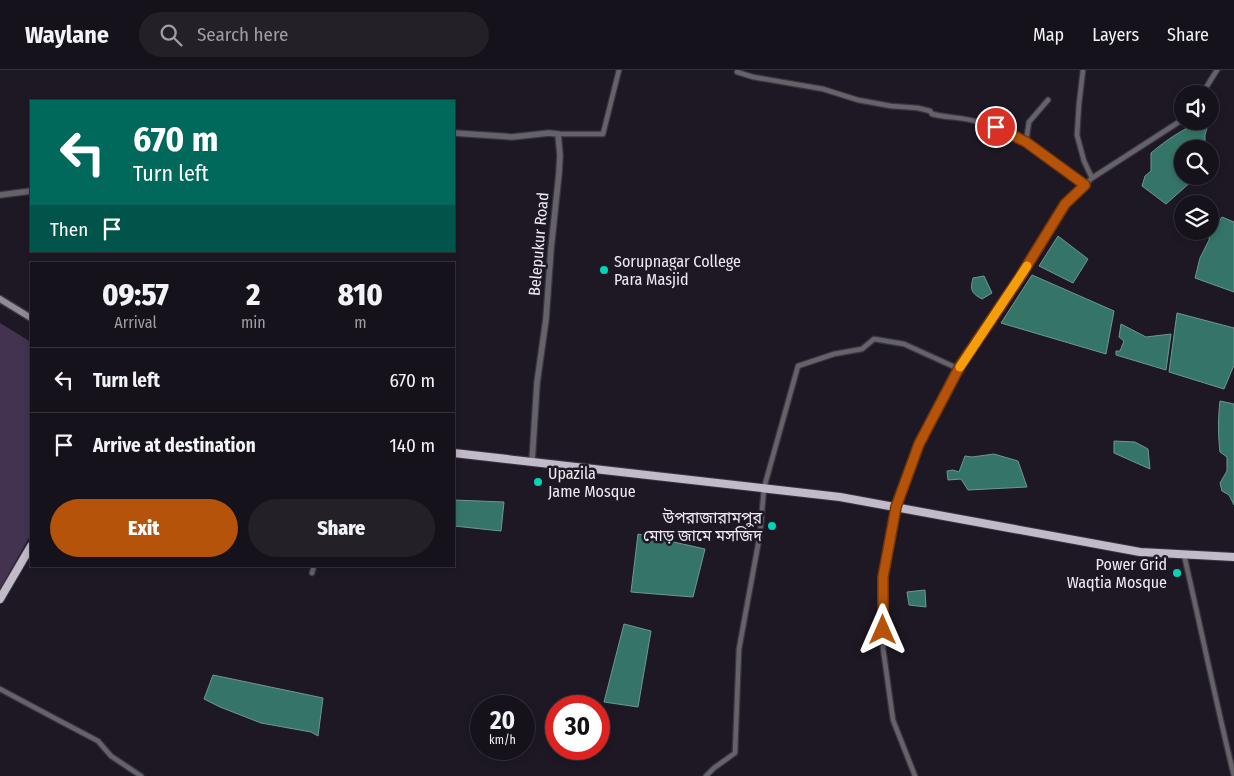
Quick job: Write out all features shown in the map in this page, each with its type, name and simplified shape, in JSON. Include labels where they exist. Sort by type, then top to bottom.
[{"type":"highway","points":[[455,453],[840,497],[1140,552],[1234,557]]},
{"type":"highway","points":[[0,599],[30,548]]},
{"type":"main road","points":[[0,300],[30,317]]},
{"type":"street","points":[[455,133],[512,136],[550,133],[603,134],[619,70]]},
{"type":"street","points":[[1083,70],[1076,135],[1082,156],[1092,178]]},
{"type":"street","points":[[1208,85],[1217,70]]},
{"type":"street","points":[[737,72],[753,77],[823,89],[858,100],[930,110],[932,114],[976,121],[996,127],[1026,142],[1085,185]]},
{"type":"street","points":[[1026,142],[1029,122],[1048,100]]},
{"type":"street","points":[[915,776],[893,720],[883,648],[883,577],[896,507],[919,444],[959,369],[1020,277],[1065,204],[1092,178],[1174,125]]},
{"type":"street","name":"Belepukur Road","points":[[532,462],[537,383],[546,319],[559,173],[558,134]]},
{"type":"street","points":[[0,195],[30,191]]},
{"type":"street","points":[[706,776],[735,753],[739,649],[760,534],[764,488],[798,366],[834,354],[862,349],[874,339],[904,344],[959,369]]},
{"type":"street","points":[[1184,555],[1234,776]]},
{"type":"street","points":[[312,573],[314,567]]},
{"type":"street","points":[[0,689],[98,740],[111,756],[141,776]]},
{"type":"shaded area","points":[[1184,130],[1206,130],[1205,140],[1174,140],[1174,185],[1187,185],[1166,204],[1142,186],[1145,176],[1151,171],[1151,153]]},
{"type":"shaded area","points":[[1222,217],[1234,222],[1234,292],[1195,278],[1200,258],[1209,240],[1219,240],[1219,222]]},
{"type":"shaded area","points":[[1058,236],[1088,259],[1073,283],[1039,266]]},
{"type":"shaded area","points":[[1032,275],[1114,311],[1106,354],[1001,323]]},
{"type":"shaded area","points":[[984,276],[992,293],[982,299],[972,291],[972,286],[973,278]]},
{"type":"shaded area","points":[[1177,313],[1234,328],[1234,365],[1224,389],[1169,372]]},
{"type":"shaded area","points":[[0,323],[30,341],[30,536],[0,589]]},
{"type":"shaded area","points":[[1121,324],[1146,337],[1171,334],[1166,370],[1116,355],[1116,351],[1120,351],[1124,341],[1119,337]]},
{"type":"shaded area","points":[[1220,401],[1234,404],[1234,505],[1229,495],[1222,491],[1220,483],[1227,471],[1227,457],[1220,452],[1218,426]]},
{"type":"shaded area","points":[[1114,441],[1135,442],[1148,449],[1150,469],[1114,453]]},
{"type":"shaded area","points":[[994,454],[1018,461],[1027,487],[968,490],[961,479],[948,480],[947,471],[959,472],[965,456]]},
{"type":"shaded area","points":[[455,500],[504,502],[501,531],[455,526]]},
{"type":"shaded area","points":[[638,534],[705,549],[693,597],[631,592]]},
{"type":"shaded area","points":[[925,590],[926,607],[909,605],[907,592]]},
{"type":"shaded area","points":[[624,624],[651,631],[638,707],[610,703],[610,695],[606,695]]},
{"type":"shaded area","points":[[213,675],[323,698],[318,736],[311,732],[261,723],[204,699]]},
{"type":"slow traffic","points":[[960,367],[1027,266]]},
{"type":"place","name":"Sorupnagar College Para Masjid","points":[[604,270]]},
{"type":"place","name":"Upazila Jame Mosque","points":[[538,482]]},
{"type":"place","name":"উপরাজারামপুর মোড় জামে মসজিদ","points":[[772,526]]},
{"type":"place","name":"Power Grid Waqtia Mosque","points":[[1177,573]]},
{"type":"route","points":[[883,630],[883,577],[896,507],[919,444],[960,366],[1020,277],[1065,204],[1085,185],[1026,142],[996,127]]}]
